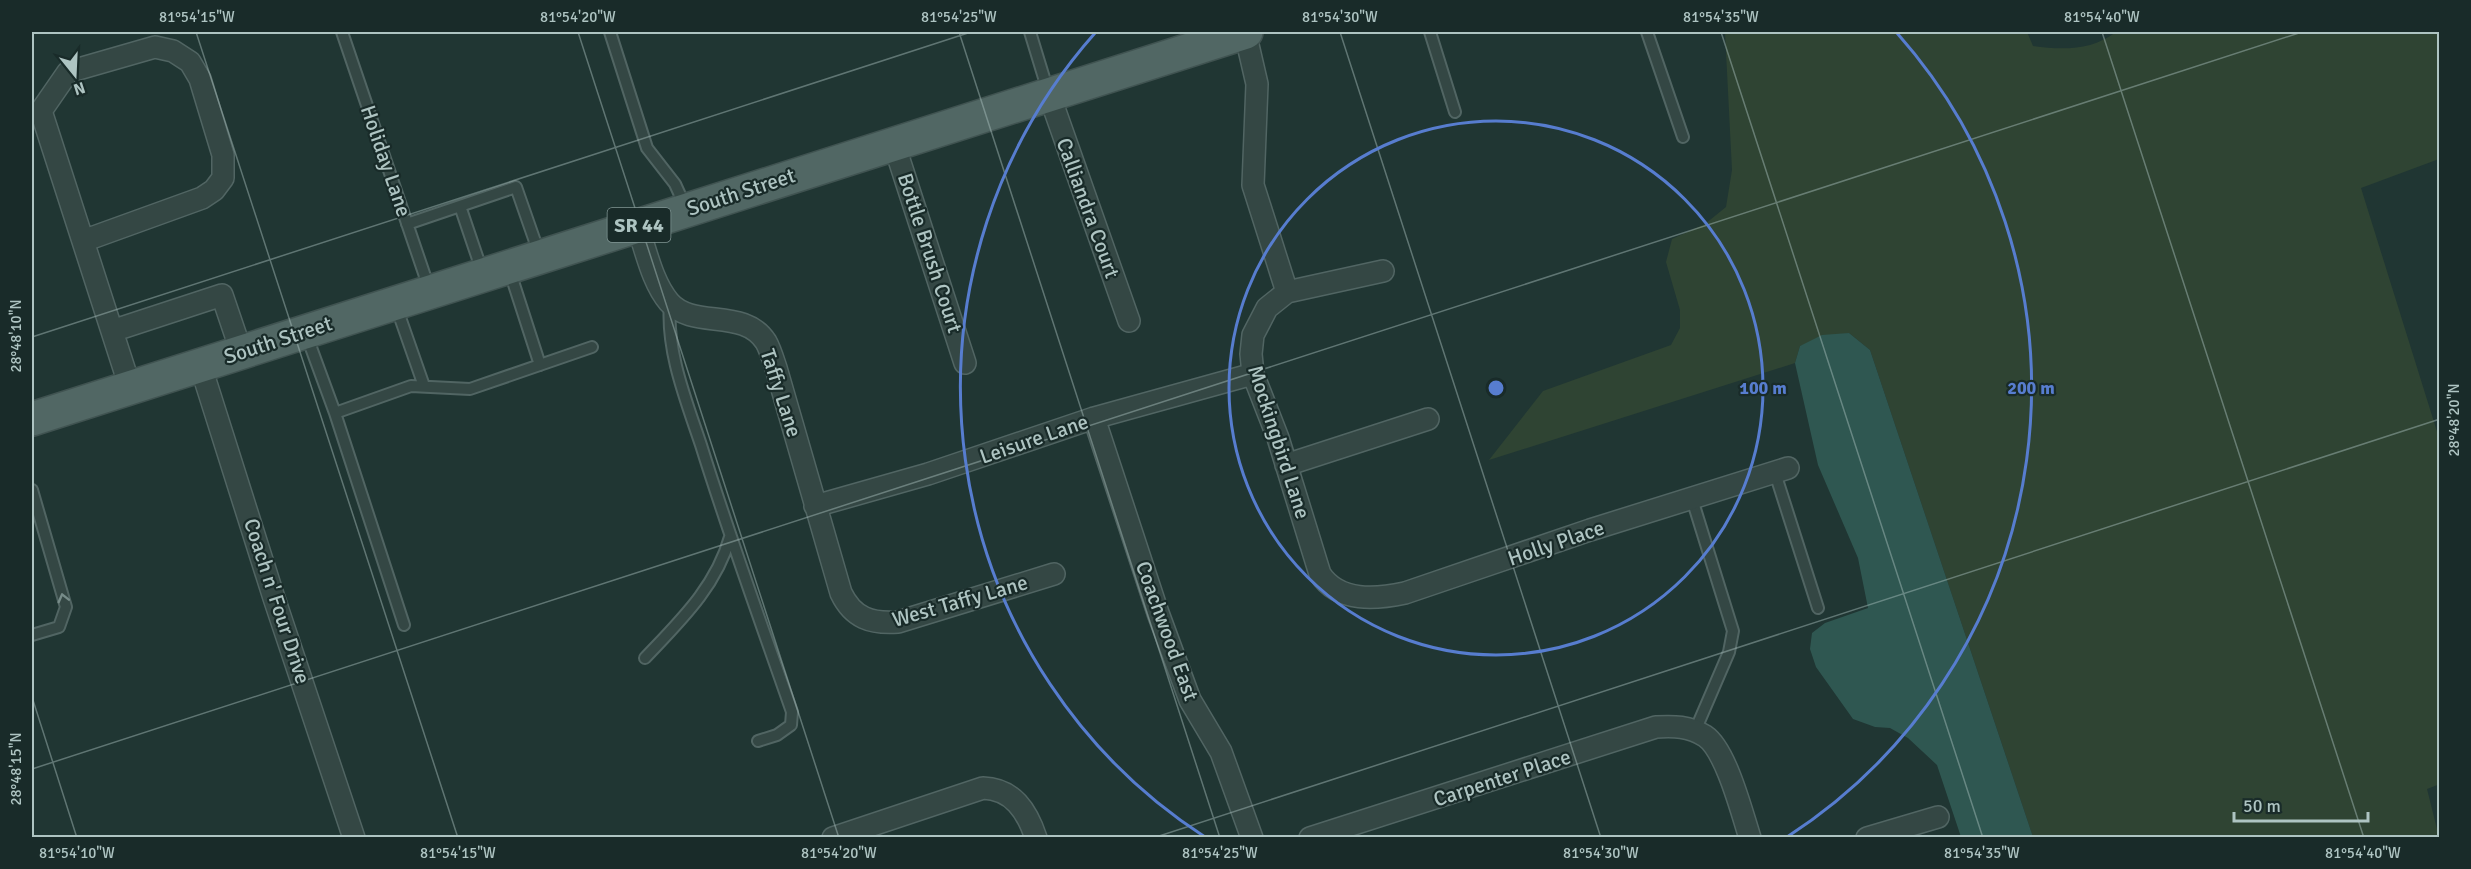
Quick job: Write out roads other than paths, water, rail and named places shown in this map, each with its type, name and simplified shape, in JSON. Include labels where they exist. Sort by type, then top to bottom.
[{"type":"main road","name":"South Street","points":[[32,419],[1246,32]]},
{"type":"street","points":[[1246,32],[1257,84],[1253,184],[1287,292],[1383,271]]},
{"type":"street","points":[[83,241],[202,198],[214,190],[224,178],[224,155],[200,79],[190,63],[173,51],[154,47],[68,72],[41,111],[130,387]]},
{"type":"street","name":"Calliandra Court","points":[[1049,94],[1129,321]]},
{"type":"street","name":"Bottle Brush Court","points":[[894,144],[965,363]]},
{"type":"street","points":[[637,225],[659,287],[670,303]]},
{"type":"street","name":"Mockingbird Lane","points":[[1287,292],[1267,308],[1259,320],[1253,335],[1251,354],[1253,374],[1324,580]]},
{"type":"street","points":[[112,331],[222,295],[242,351]]},
{"type":"street","name":"Taffy Lane","points":[[670,303],[679,311],[745,325],[766,342],[776,368],[841,592],[850,607],[865,620]]},
{"type":"street","name":"Coach n' Four Drive","points":[[200,364],[274,598],[354,837]]},
{"type":"street","name":"Leisure Lane","points":[[815,506],[928,474],[1094,418],[1253,374]]},
{"type":"street","name":"Coachwood East","points":[[1094,418],[1158,613],[1190,700],[1221,752],[1252,837]]},
{"type":"street","points":[[1286,465],[1428,419]]},
{"type":"street","name":"Holly Place","points":[[1324,580],[1345,593],[1362,598],[1384,598],[1781,471]]},
{"type":"street","name":"West Taffy Lane","points":[[865,620],[883,624],[898,622],[1054,574]]},
{"type":"street","name":"Carpenter Place","points":[[1310,837],[1656,727],[1685,727],[1695,731]]},
{"type":"street","points":[[1695,731],[1714,745],[1726,769],[1750,837]]},
{"type":"street","points":[[836,837],[983,788],[995,788],[1015,799],[1036,837]]},
{"type":"street","points":[[1867,837],[1938,818]]},
{"type":"lane","name":"Holiday Lane","points":[[342,32],[430,291]]},
{"type":"lane","points":[[610,32],[647,147],[675,184],[687,209]]},
{"type":"lane","points":[[1030,32],[1049,94]]},
{"type":"lane","points":[[1430,32],[1455,112]]},
{"type":"lane","points":[[1647,32],[1683,137]]},
{"type":"lane","points":[[407,224],[516,187],[540,256]]},
{"type":"lane","points":[[460,206],[496,270],[540,365]]},
{"type":"lane","points":[[395,302],[424,386]]},
{"type":"lane","points":[[670,303],[668,326],[683,389],[730,536],[792,712],[791,725],[777,735],[758,741]]},
{"type":"lane","points":[[305,331],[404,626]]},
{"type":"lane","points":[[334,413],[411,386],[470,389],[592,347]]},
{"type":"lane","points":[[1781,471],[1818,608]]},
{"type":"lane","points":[[32,490],[66,607],[59,627],[32,635]]},
{"type":"lane","points":[[1692,500],[1733,631],[1729,652],[1695,731]]},
{"type":"lane","points":[[645,658],[677,624],[713,578],[730,536]]}]
